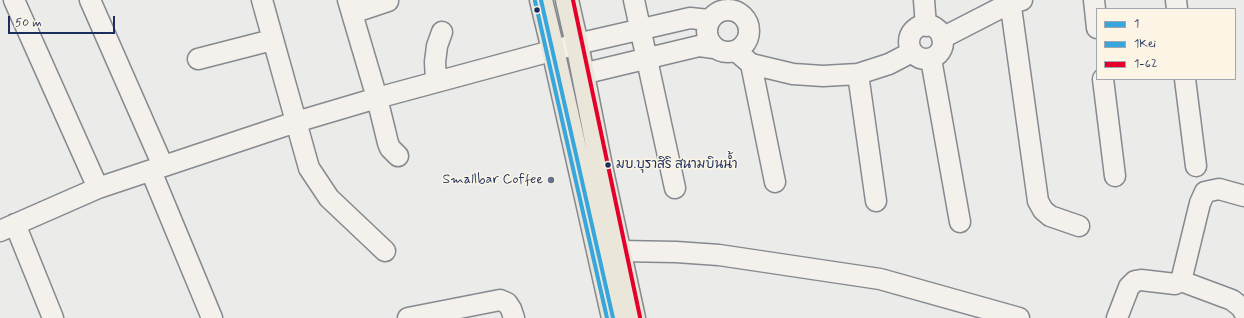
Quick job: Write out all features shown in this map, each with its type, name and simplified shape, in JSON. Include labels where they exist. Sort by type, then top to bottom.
[{"type":"main road","points":[[541,0],[613,318]]},
{"type":"main road","points":[[567,0],[634,318]]},
{"type":"street","points":[[14,0],[98,188]]},
{"type":"street","points":[[90,0],[157,168],[212,318]]},
{"type":"street","points":[[262,0],[309,168],[329,198],[385,251]]},
{"type":"street","points":[[634,0],[675,188]]},
{"type":"street","points":[[924,0],[926,26]]},
{"type":"street","points":[[1094,0],[1096,19]]},
{"type":"street","points":[[388,1],[350,6],[377,98],[388,143],[398,156]]},
{"type":"street","points":[[942,38],[1014,1],[1038,201],[1043,210],[1050,216],[1079,226]]},
{"type":"street","points":[[714,48],[709,41],[707,27],[720,10]]},
{"type":"street","points":[[53,318],[8,228],[98,188],[296,122],[377,98],[553,50],[720,10],[732,10],[739,13],[748,24],[749,35],[746,42],[736,51],[728,52],[698,46],[582,74]]},
{"type":"street","points":[[926,26],[936,29],[942,38],[943,43],[940,53],[931,59],[917,57],[912,52],[909,40],[911,34],[915,30],[926,26]]},
{"type":"street","points":[[436,82],[435,62],[437,46],[442,32]]},
{"type":"street","points":[[198,59],[272,40]]},
{"type":"street","points":[[736,51],[751,64],[793,74],[823,76],[858,74],[888,64],[912,52]]},
{"type":"street","points":[[931,59],[960,222]]},
{"type":"street","points":[[751,64],[775,182]]},
{"type":"street","points":[[858,74],[876,200]]},
{"type":"street","points":[[1103,80],[1115,176]]},
{"type":"street","points":[[1185,80],[1196,166]]},
{"type":"street","points":[[1181,282],[1204,192],[1219,189],[1244,196]]},
{"type":"street","points":[[620,251],[676,252],[719,255],[880,279],[1019,318]]},
{"type":"street","points":[[1118,318],[1129,287],[1135,281],[1141,280],[1175,284],[1181,282],[1232,300],[1241,307],[1244,312]]},
{"type":"street","points":[[408,318],[500,300],[507,303],[512,309],[514,318]]},
{"type":"transit line","name":"1","points":[[541,0],[613,318]]},
{"type":"transit line","name":"1-62","points":[[573,0],[640,317]]},
{"type":"transit line","name":"1Kei","points":[[535,1],[607,318]]},
{"type":"place","name":"มบ.บุราสิริ สนามบินน้ำ","points":[[608,165]]},
{"type":"place","name":"Smallbar Coffee","points":[[551,180]]}]
